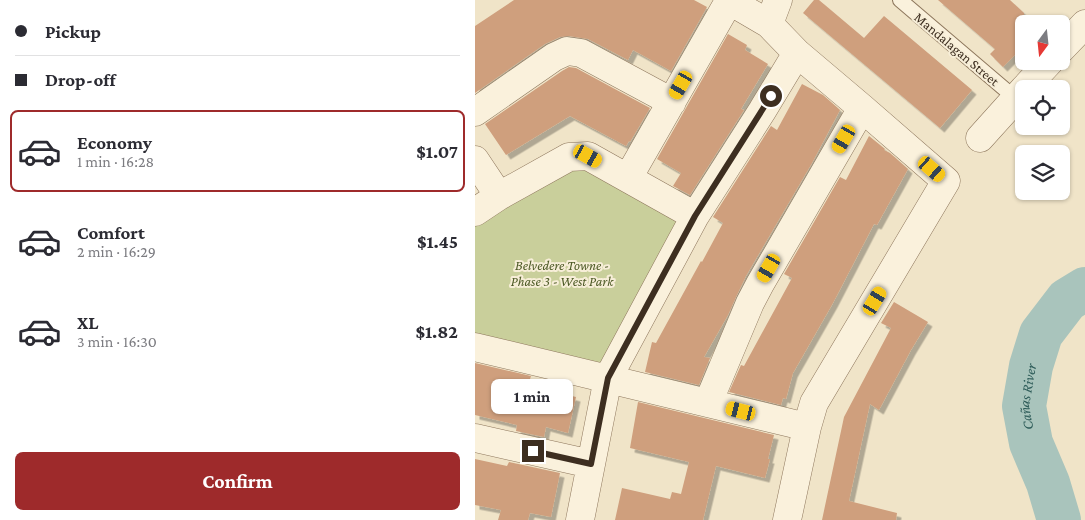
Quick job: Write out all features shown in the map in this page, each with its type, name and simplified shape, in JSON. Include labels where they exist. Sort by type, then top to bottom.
[{"type":"street","points":[[628,178],[728,0],[773,12],[797,52],[946,181],[814,404],[807,427],[787,520]]},
{"type":"street","points":[[1070,40],[1085,24]]},
{"type":"street","points":[[475,112],[554,57],[567,51],[581,53],[672,102]]},
{"type":"street","points":[[580,520],[608,378],[695,216],[797,52]]},
{"type":"street","points":[[1032,80],[1042,70]]},
{"type":"street","points":[[980,138],[1015,99]]},
{"type":"street","points":[[708,403],[750,303],[862,108]]},
{"type":"street","points":[[475,212],[499,196],[569,157],[588,156],[695,216]]},
{"type":"street","points":[[475,160],[499,196]]},
{"type":"street","points":[[475,347],[807,427]]},
{"type":"street","points":[[475,438],[591,464]]},
{"type":"lane","name":"Mandalagan Street","points":[[899,0],[1015,87]]},
{"type":"green space","name":"Belvedere Towne - Phase 3 - West Park","points":[[587,164],[686,219],[608,378],[475,347],[475,225],[569,167]]},
{"type":"building","points":[[514,0],[694,0],[707,7],[671,71],[633,50],[628,60],[588,39],[569,36],[560,37],[545,44],[475,93],[475,26]]},
{"type":"building","points":[[814,0],[819,0],[864,38],[884,16],[972,90],[940,128],[803,13]]},
{"type":"building","points":[[938,0],[1010,0],[1024,13],[1024,15],[1015,15],[1015,55],[1003,67],[990,54],[995,49]]},
{"type":"building","points":[[728,34],[747,45],[745,50],[768,64],[741,109],[744,110],[690,195],[673,186],[681,173],[657,159]]},
{"type":"building","points":[[569,67],[576,68],[650,108],[630,142],[626,146],[570,116],[506,155],[485,124]]},
{"type":"building","points":[[802,84],[823,95],[840,110],[812,163],[746,276],[728,315],[704,357],[710,358],[699,385],[645,372],[652,342],[656,343],[723,223],[713,217],[771,126],[777,130]]},
{"type":"building","points":[[869,136],[908,169],[877,225],[874,224],[833,303],[793,373],[786,399],[783,398],[781,405],[729,392],[741,365],[744,366],[792,278],[784,274],[840,177],[846,180]]},
{"type":"building","points":[[894,302],[928,322],[879,410],[870,404],[849,501],[897,513],[896,520],[822,520],[844,417],[891,328],[881,323]]},
{"type":"building","points":[[475,363],[531,376],[529,382],[541,385],[540,388],[576,397],[568,433],[546,427],[544,437],[516,431],[517,425],[475,415]]},
{"type":"building","points":[[638,402],[774,435],[765,478],[716,466],[703,520],[615,520],[622,488],[670,499],[672,492],[681,494],[689,462],[630,448]]},
{"type":"building","points":[[475,459],[507,466],[509,462],[560,473],[551,517],[530,513],[528,520],[498,520],[501,510],[475,505]]},
{"type":"waterway","name":"Cañas River","points":[[1059,520],[1048,483],[1031,443],[1024,406],[1031,366],[1041,334],[1067,300],[1085,289]]},
{"type":"route","points":[[533,451],[591,464],[608,378],[695,216],[771,96]]}]
